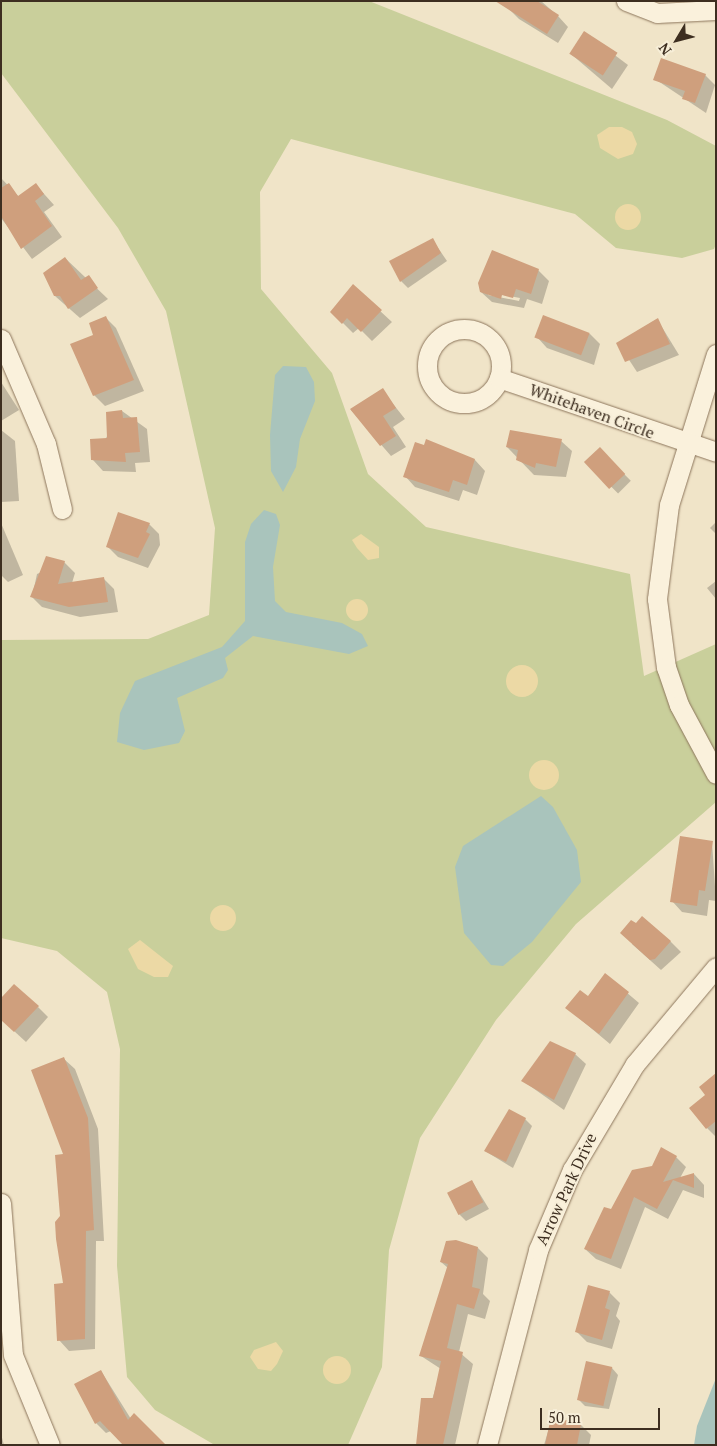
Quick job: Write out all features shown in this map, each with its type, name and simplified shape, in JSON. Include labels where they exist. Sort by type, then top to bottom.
[{"type":"street","points":[[626,1],[657,13],[716,10]]},
{"type":"street","points":[[1,339],[46,444],[62,509]]},
{"type":"street","points":[[716,354],[685,445],[660,555],[660,635],[679,705],[716,774]]},
{"type":"street","name":"Whitehaven Circle","points":[[499,378],[685,445],[716,452]]},
{"type":"street","name":"Arrow Park Drive","points":[[487,1445],[538,1250],[572,1170],[635,1064],[716,967]]},
{"type":"street","points":[[1,1202],[13,1355],[50,1445]]},
{"type":"green space","points":[[1,1],[369,1],[667,120],[716,146],[716,244],[714,249],[682,258],[616,248],[575,214],[291,139],[260,192],[261,289],[332,373],[368,474],[426,527],[630,574],[644,676],[716,644],[716,802],[576,924],[496,1020],[420,1138],[389,1250],[382,1367],[348,1445],[213,1444],[155,1410],[127,1377],[117,1266],[120,1049],[107,992],[57,951],[1,938],[1,640],[148,639],[209,615],[215,528],[166,311],[118,228],[1,73]]},
{"type":"sand","points":[[609,127],[622,127],[632,132],[637,144],[633,154],[618,159],[600,148],[597,135]]},
{"type":"sand","points":[[628,204],[637,208],[641,217],[637,226],[628,230],[619,226],[615,217],[619,208]]},
{"type":"sand","points":[[361,534],[379,547],[379,558],[368,560],[357,548],[352,540]]},
{"type":"sand","points":[[357,599],[365,602],[368,610],[365,618],[357,621],[349,618],[346,610],[349,602]]},
{"type":"sand","points":[[522,665],[528,666],[533,670],[537,675],[537,687],[533,692],[528,696],[522,697],[516,696],[511,692],[507,687],[506,681],[507,675],[511,670],[516,666]]},
{"type":"sand","points":[[544,760],[555,764],[559,775],[555,786],[544,790],[533,786],[529,775],[533,764]]},
{"type":"sand","points":[[223,905],[232,909],[236,918],[232,927],[223,931],[214,927],[210,918],[214,909]]},
{"type":"sand","points":[[140,940],[173,966],[168,977],[154,977],[138,969],[128,949]]},
{"type":"sand","points":[[276,1342],[283,1351],[277,1364],[271,1371],[258,1369],[250,1357],[254,1350]]},
{"type":"sand","points":[[337,1356],[347,1360],[351,1370],[347,1380],[337,1384],[327,1380],[323,1370],[327,1360]]},
{"type":"water","points":[[283,366],[306,367],[314,382],[315,401],[300,439],[296,467],[283,492],[271,471],[270,435],[275,375]]},
{"type":"water","points":[[264,510],[276,514],[280,525],[273,567],[275,601],[286,612],[342,623],[362,634],[368,646],[349,654],[253,636],[225,658],[228,670],[223,678],[177,698],[185,731],[179,743],[144,750],[117,742],[120,713],[135,681],[222,647],[245,621],[245,542],[251,524]]},
{"type":"water","points":[[541,796],[553,807],[577,850],[581,882],[532,942],[503,966],[491,965],[464,933],[455,867],[463,846]]},
{"type":"water","points":[[716,1378],[716,1445],[694,1445],[697,1426]]},
{"type":"building","points":[[495,1],[537,1],[559,15],[547,34]]},
{"type":"building","points":[[584,31],[618,53],[603,75],[569,54]]},
{"type":"building","points":[[661,58],[706,74],[695,103],[682,99],[685,91],[653,80]]},
{"type":"building","points":[[9,183],[18,196],[36,183],[44,194],[35,201],[52,226],[21,249],[1,216],[1,188]]},
{"type":"building","points":[[433,238],[441,253],[400,282],[389,261]]},
{"type":"building","points":[[492,250],[539,269],[531,294],[516,289],[513,298],[502,295],[501,299],[480,292],[478,283]]},
{"type":"building","points":[[65,257],[81,280],[89,275],[98,288],[68,309],[60,296],[54,296],[43,273]]},
{"type":"building","points":[[353,284],[382,310],[361,332],[347,318],[342,324],[330,312]]},
{"type":"building","points":[[543,315],[590,333],[581,355],[534,337]]},
{"type":"building","points":[[106,316],[134,380],[93,396],[70,344],[93,335],[89,323]]},
{"type":"building","points":[[658,318],[670,344],[625,362],[616,343]]},
{"type":"building","points":[[383,388],[396,408],[383,416],[396,436],[380,446],[350,409]]},
{"type":"building","points":[[122,410],[123,418],[137,417],[140,452],[125,453],[126,462],[91,460],[90,439],[107,438],[106,412]]},
{"type":"building","points":[[510,430],[562,439],[556,467],[536,463],[535,468],[516,460],[518,450],[506,447]]},
{"type":"building","points":[[426,439],[475,459],[467,485],[453,480],[449,492],[403,477],[415,442],[424,445]]},
{"type":"building","points":[[600,447],[625,474],[609,489],[584,462]]},
{"type":"building","points":[[118,512],[150,523],[146,532],[150,534],[138,558],[106,547]]},
{"type":"building","points":[[46,556],[65,561],[58,584],[104,577],[108,602],[69,607],[30,597]]},
{"type":"building","points":[[680,836],[713,841],[705,891],[699,890],[697,906],[670,902]]},
{"type":"building","points":[[642,916],[671,941],[655,959],[650,960],[620,933],[631,920],[636,923]]},
{"type":"building","points":[[605,973],[629,992],[599,1034],[565,1008],[580,990],[588,996]]},
{"type":"building","points":[[14,984],[39,1006],[14,1032],[1,1020],[1,998]]},
{"type":"building","points":[[550,1041],[576,1053],[554,1100],[521,1081]]},
{"type":"building","points":[[64,1057],[88,1118],[94,1230],[86,1231],[85,1339],[57,1341],[54,1284],[63,1283],[56,1239],[55,1222],[60,1216],[55,1155],[63,1154],[31,1070]]},
{"type":"building","points":[[716,1073],[716,1121],[706,1129],[689,1108],[705,1095],[699,1087]]},
{"type":"building","points":[[509,1109],[526,1118],[506,1162],[484,1151]]},
{"type":"building","points":[[661,1147],[677,1156],[663,1182],[694,1173],[694,1188],[673,1180],[657,1209],[634,1197],[611,1259],[584,1249],[604,1207],[611,1209],[632,1170],[652,1166]]},
{"type":"building","points":[[472,1180],[483,1202],[458,1215],[447,1193]]},
{"type":"building","points":[[456,1240],[478,1247],[472,1287],[480,1289],[474,1309],[457,1304],[447,1348],[463,1352],[443,1445],[416,1445],[421,1398],[433,1398],[441,1361],[419,1356],[448,1264],[440,1262],[446,1241]]},
{"type":"building","points":[[588,1285],[610,1291],[605,1308],[610,1310],[602,1340],[575,1332]]},
{"type":"building","points":[[586,1361],[612,1367],[603,1406],[577,1400]]},
{"type":"building","points":[[101,1370],[128,1420],[134,1413],[166,1445],[123,1445],[100,1421],[95,1424],[74,1384]]},
{"type":"building","points":[[551,1417],[581,1424],[577,1445],[545,1445]]}]
